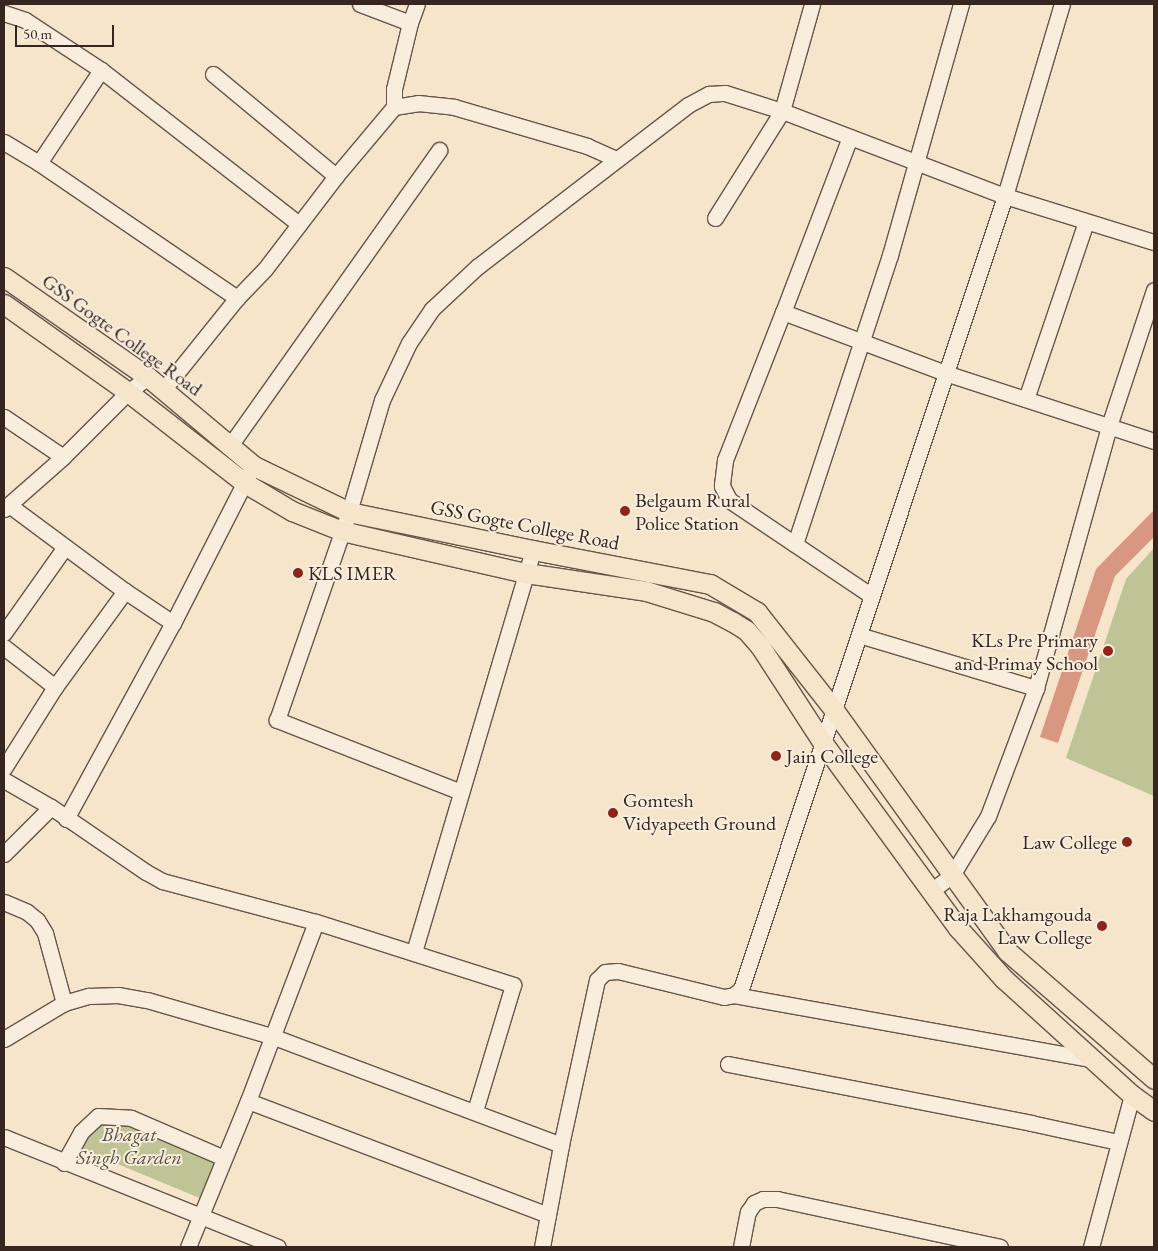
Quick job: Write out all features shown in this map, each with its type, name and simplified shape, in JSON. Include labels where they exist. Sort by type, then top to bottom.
[{"type":"main road","name":"GSS Gogte College Road","points":[[4,277],[148,377],[229,447],[254,466],[349,512],[710,584],[757,612],[834,710],[1007,951],[1154,1080]]},
{"type":"main road","points":[[4,304],[128,392],[245,483],[292,510],[342,531],[526,573],[646,591],[714,612],[746,630],[760,646],[823,743],[958,928],[1004,979],[1132,1095],[1154,1111]]},
{"type":"main road","points":[[678,601],[683,578]]},
{"type":"street","points":[[360,4],[410,23]]},
{"type":"street","points":[[163,390],[237,298],[265,268],[336,176],[394,107],[394,88],[410,23],[417,4]]},
{"type":"street","points":[[715,218],[782,111],[812,4]]},
{"type":"street","points":[[795,544],[890,255],[961,4]]},
{"type":"street","points":[[734,995],[741,989],[1005,196],[1062,4]]},
{"type":"street","points":[[4,13],[25,20],[101,70],[299,224]]},
{"type":"street","points":[[39,163],[101,70]]},
{"type":"street","points":[[213,74],[336,176]]},
{"type":"street","points":[[461,792],[276,720],[349,512],[382,400],[409,343],[432,309],[477,267],[688,105],[709,94],[724,93],[782,111],[1005,196],[1154,242]]},
{"type":"street","points":[[394,107],[418,103],[454,107],[587,146],[616,159]]},
{"type":"street","points":[[850,137],[725,460],[722,486],[729,500],[872,596]]},
{"type":"street","points":[[4,142],[39,163],[237,298]]},
{"type":"street","points":[[229,447],[439,150]]},
{"type":"street","points":[[1026,399],[1086,222]]},
{"type":"street","points":[[931,891],[952,876],[988,816],[1036,688],[1109,426],[1154,290]]},
{"type":"street","points":[[783,312],[860,343],[945,373],[1154,441]]},
{"type":"street","points":[[148,377],[128,392],[63,457],[6,507],[173,623]]},
{"type":"street","points":[[4,417],[63,457]]},
{"type":"street","points":[[66,819],[173,623],[254,466]]},
{"type":"street","points":[[4,633],[65,547]]},
{"type":"street","points":[[414,952],[533,550]]},
{"type":"street","points":[[4,768],[55,687],[125,591]]},
{"type":"street","points":[[859,635],[1036,688]]},
{"type":"street","points":[[4,647],[55,687]]},
{"type":"street","points":[[4,780],[51,807],[66,819],[162,882],[316,922],[513,985],[475,1111]]},
{"type":"street","points":[[4,854],[51,807]]},
{"type":"street","points":[[4,902],[27,912],[40,926],[44,933],[64,1003]]},
{"type":"street","points":[[188,1247],[274,1036],[316,922]]},
{"type":"street","points":[[542,1247],[561,1145],[592,999],[597,980],[605,972],[618,971],[724,997],[734,995],[1096,1061]]},
{"type":"street","points":[[4,1039],[64,1003],[89,996],[118,995],[147,1000],[274,1036],[561,1145]]},
{"type":"street","points":[[728,1064],[1031,1122],[1118,1142]]},
{"type":"street","points":[[1091,1247],[1132,1095]]},
{"type":"street","points":[[248,1101],[548,1215]]},
{"type":"street","points":[[64,1163],[82,1132],[98,1116],[131,1118],[224,1158]]},
{"type":"street","points":[[4,1137],[64,1163],[278,1247]]},
{"type":"street","points":[[741,1247],[748,1212],[754,1203],[763,1198],[777,1199],[1000,1247]]},
{"type":"green space","points":[[1154,548],[1154,796],[1066,758],[1126,579]]},
{"type":"green space","name":"Bhagat Singh Garden","points":[[100,1121],[131,1122],[218,1160],[202,1199],[79,1148],[84,1135]]},
{"type":"building","points":[[1154,510],[1154,537],[1115,576],[1058,743],[1040,737],[1096,569]]},
{"type":"place","name":"Belgaum Rural Police Station","points":[[625,511]]},
{"type":"place","name":"KLS IMER","points":[[298,573]]},
{"type":"place","name":"KLs Pre Primary and Primay School","points":[[1108,651]]},
{"type":"place","name":"Jain College","points":[[776,756]]},
{"type":"place","name":"Gomtesh Vidyapeeth Ground","points":[[613,813]]},
{"type":"place","name":"Law College","points":[[1127,842]]},
{"type":"place","name":"Raja Lakhamgouda Law College","points":[[1102,926]]}]
